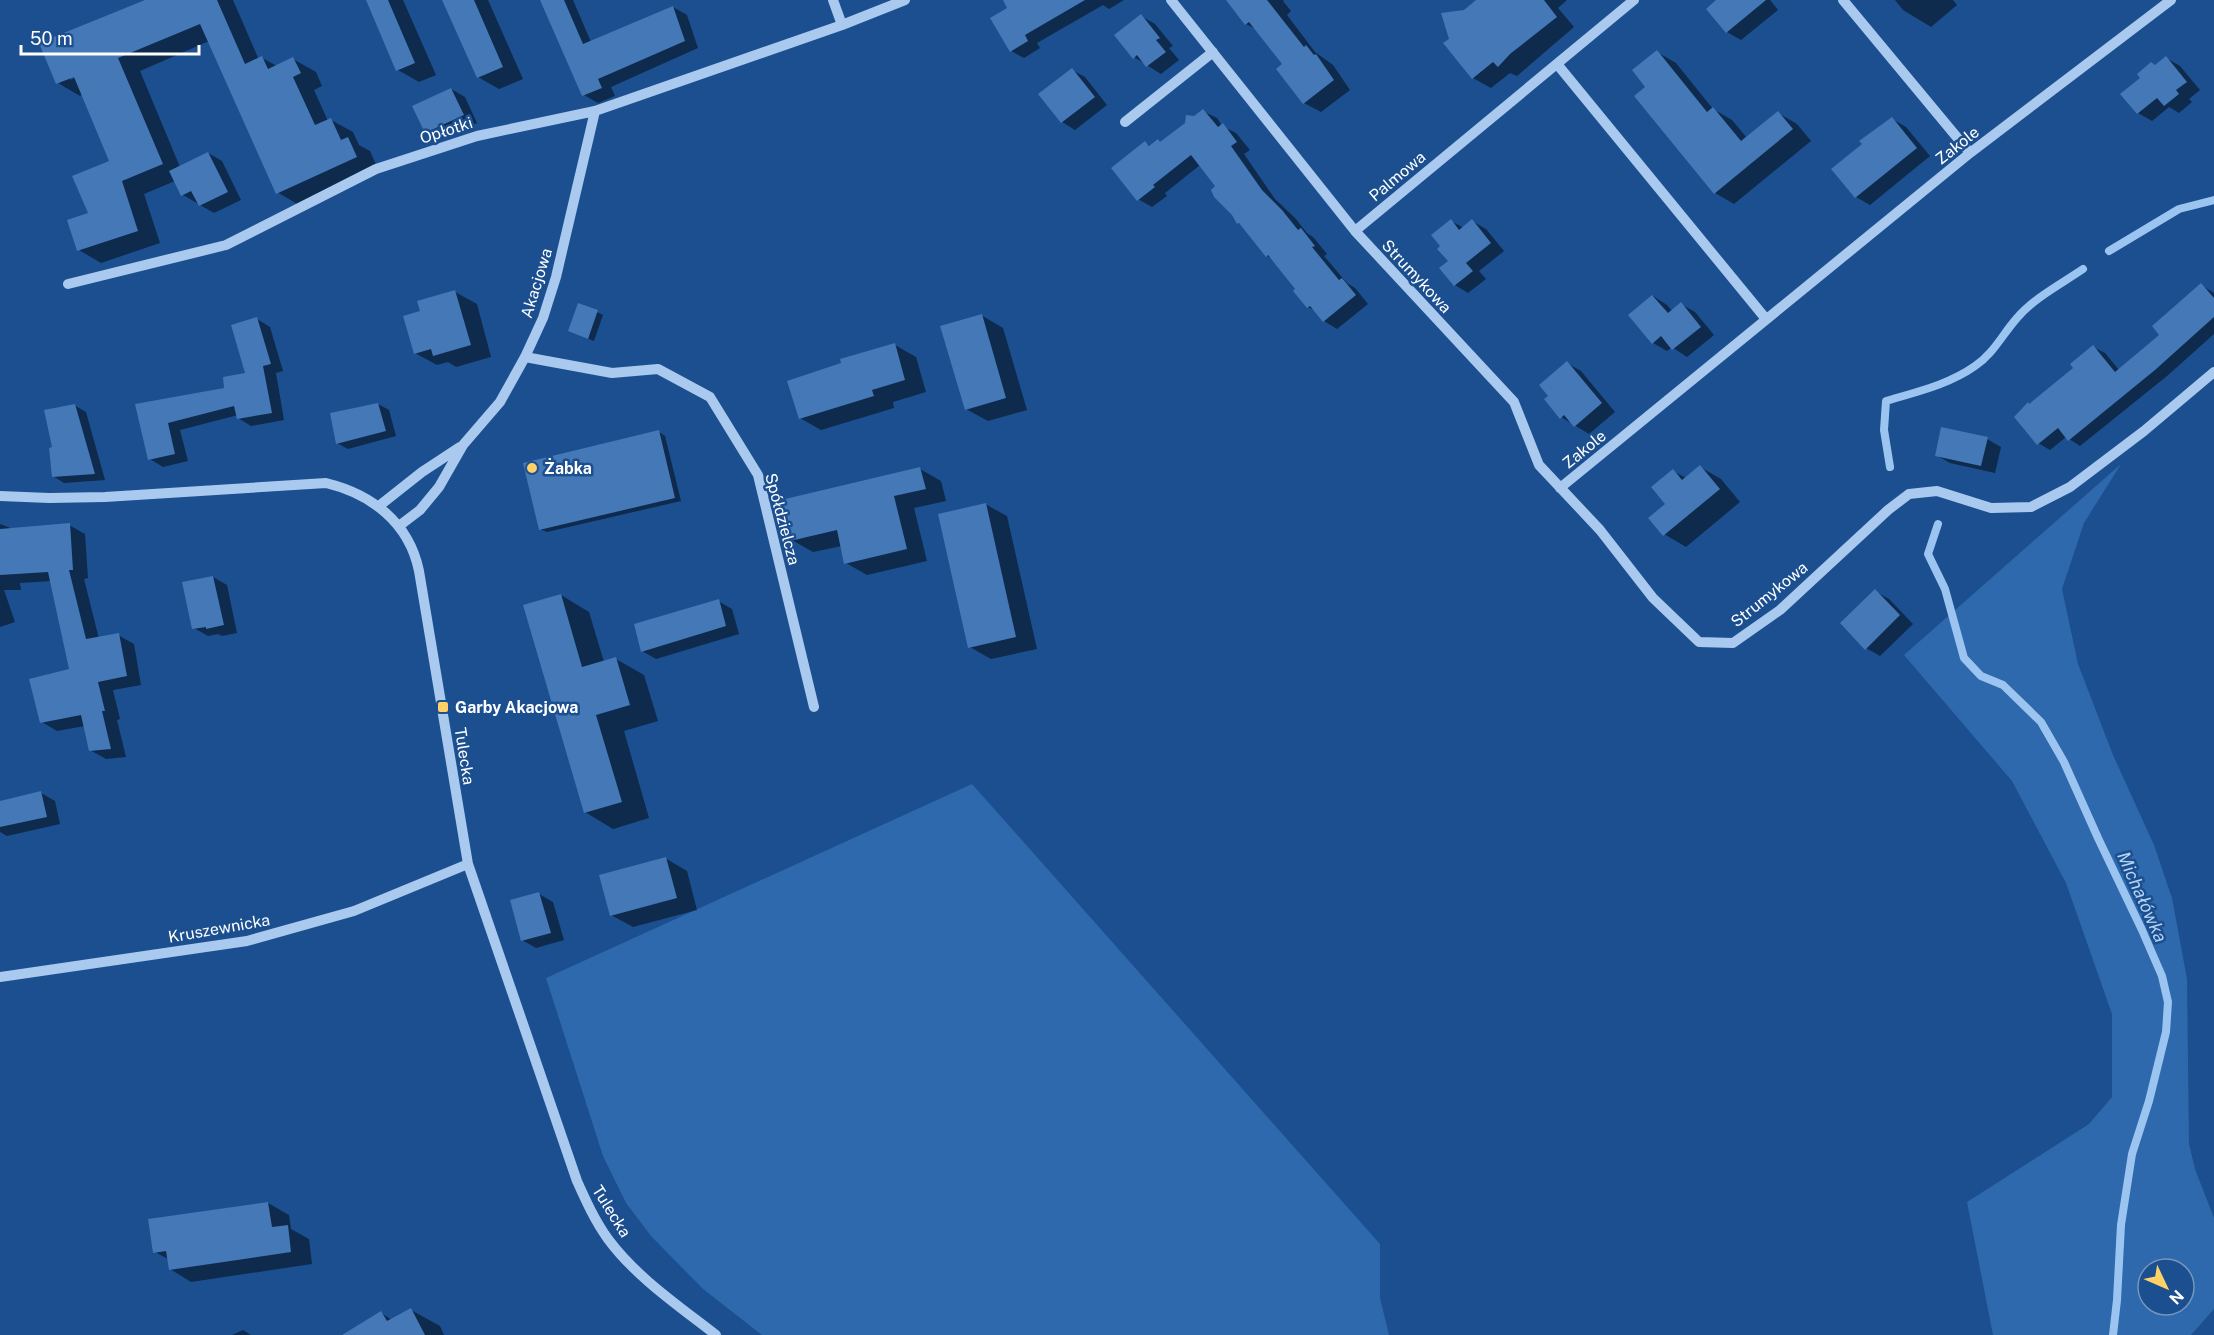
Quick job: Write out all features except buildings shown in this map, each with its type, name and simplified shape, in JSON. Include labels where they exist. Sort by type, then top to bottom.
[{"type":"street","points":[[833,0],[842,24]]},
{"type":"street","name":"Opłotki","points":[[68,284],[226,245],[376,170],[477,135],[595,111],[904,0]]},
{"type":"street","points":[[1171,0],[1355,231]]},
{"type":"street","name":"Palmowa","points":[[1355,231],[1635,0]]},
{"type":"street","points":[[1843,0],[1970,153]]},
{"type":"street","name":"Zakole","points":[[1560,488],[1970,153],[2171,0]]},
{"type":"street","points":[[1125,122],[1214,52]]},
{"type":"street","points":[[1557,64],[1766,319]]},
{"type":"street","name":"Akacjowa","points":[[399,526],[420,510],[439,487],[463,445],[501,402],[525,357],[543,318],[556,277],[595,111]]},
{"type":"street","name":"Strumykowa","points":[[1355,231],[1515,402],[1539,465],[1600,530],[1653,598],[1699,642],[1733,643],[1779,610],[1888,510],[1909,494],[1937,491],[1991,508],[2031,507],[2070,487],[2144,431],[2214,372]]},
{"type":"street","name":"Spółdzielcza","points":[[525,357],[612,373],[658,369],[710,397],[758,474],[814,708]]},
{"type":"street","name":"Akacjowa","points":[[379,506],[422,472],[463,445]]},
{"type":"street","name":"Tulecka","points":[[0,496],[105,497],[326,483],[365,496],[399,526],[417,562],[468,864],[576,1181],[609,1239],[630,1263],[647,1280],[716,1335]]},
{"type":"street","name":"Kruszewnicka","points":[[0,977],[247,941],[354,911],[468,864]]},
{"type":"shaded area","points":[[2121,464],[2084,523],[2062,589],[2078,664],[2113,755],[2154,845],[2172,898],[2187,979],[2189,1144],[2195,1169],[2214,1218],[2214,1309],[2191,1335],[1993,1335],[1967,1202],[2089,1124],[2112,1097],[2112,1014],[2066,883],[2012,781],[1904,655]]},
{"type":"shaded area","points":[[972,784],[1380,1244],[1380,1298],[1389,1335],[762,1335],[703,1289],[651,1236],[626,1203],[603,1156],[546,978]]},
{"type":"waterway","name":"Michałówka","points":[[2109,251],[2179,209],[2214,200]]},
{"type":"waterway","name":"Michałówka","points":[[1890,467],[1884,430],[1886,401],[1943,383],[1965,373],[1993,350],[2024,311],[2083,269]]},
{"type":"waterway","name":"Michałówka","points":[[1938,524],[1928,554],[1945,589],[1964,658],[1981,676],[2003,685],[2041,722],[2064,762],[2142,930],[2162,976],[2168,1002],[2166,1032],[2149,1101],[2132,1154],[2121,1225],[2113,1335]]},
{"type":"place","name":"Żabka","points":[[532,468]]},
{"type":"place","name":"Garby Akacjowa","points":[[443,707]]}]
